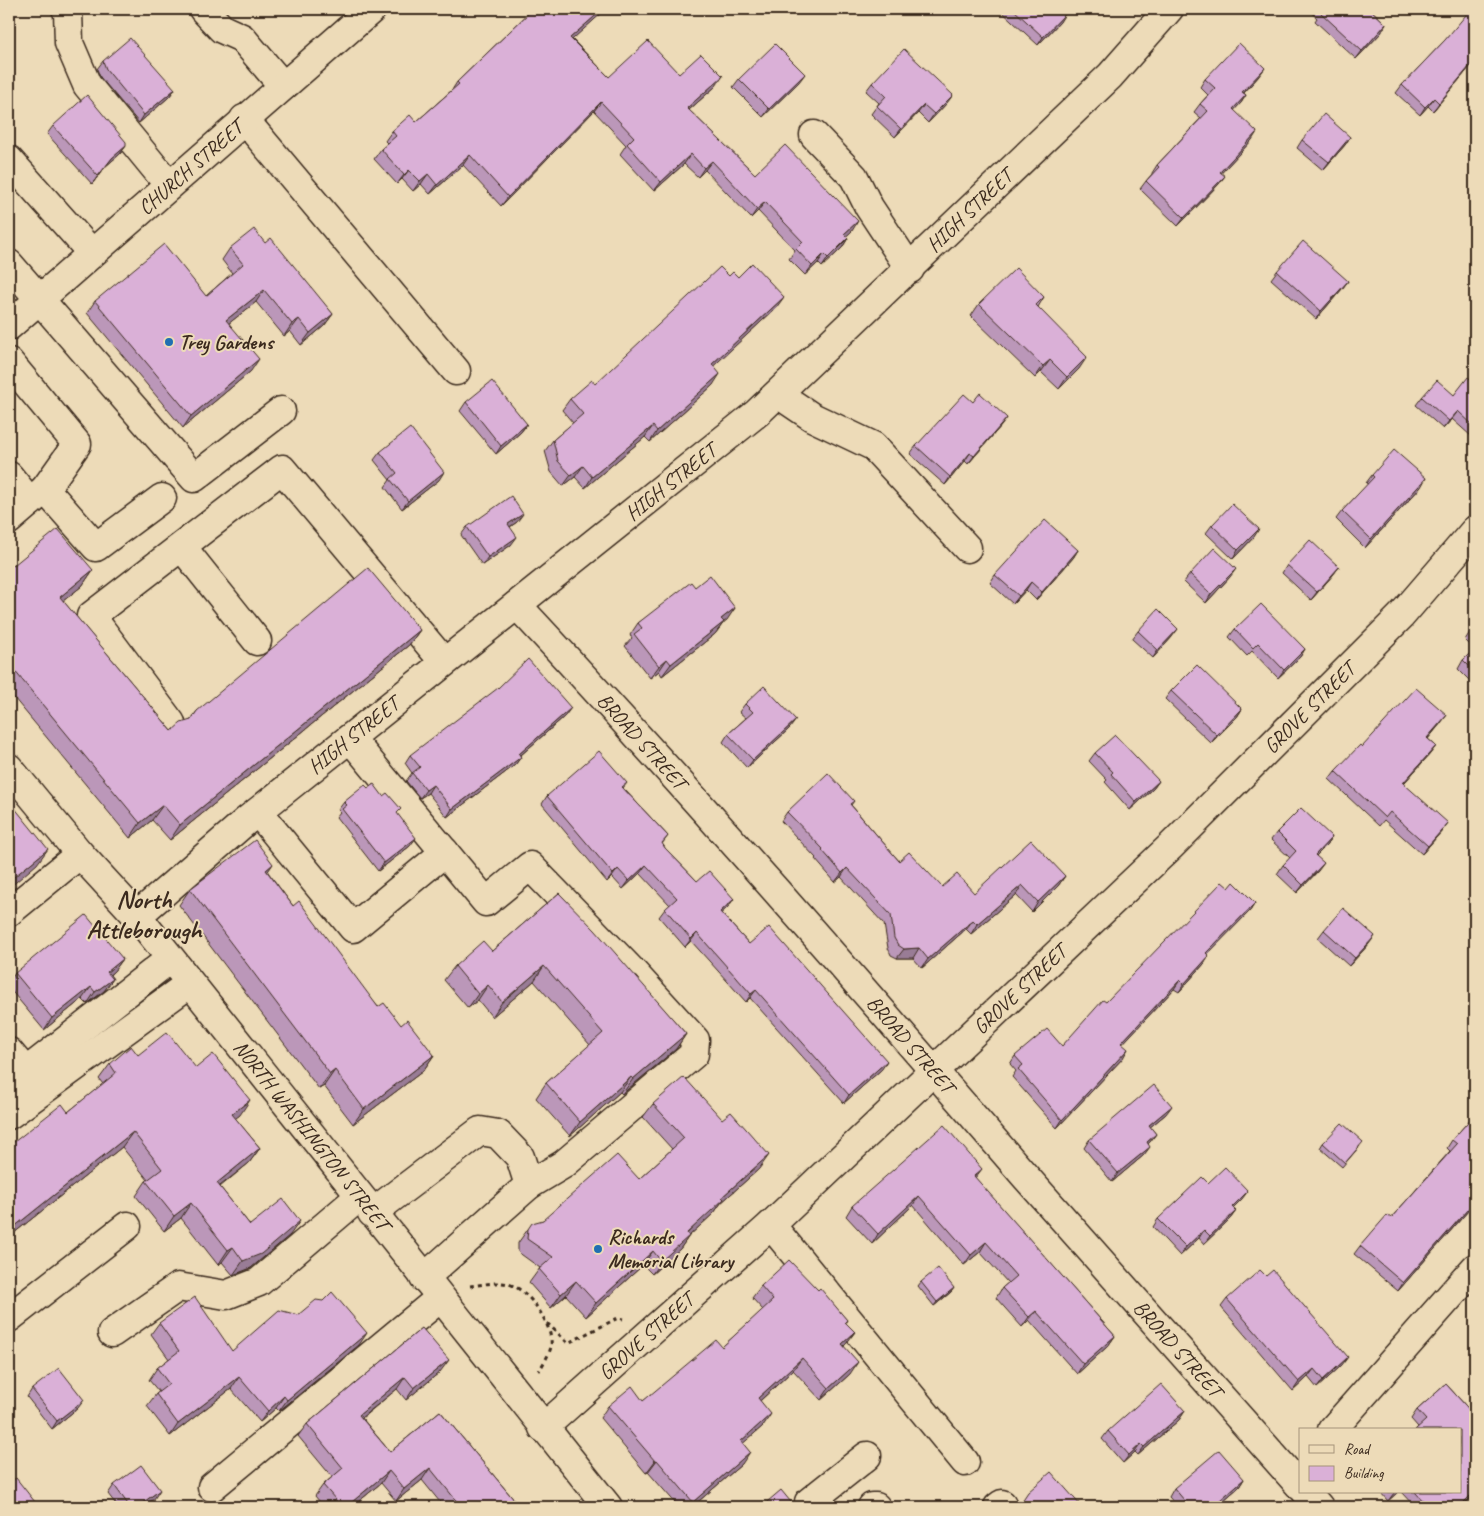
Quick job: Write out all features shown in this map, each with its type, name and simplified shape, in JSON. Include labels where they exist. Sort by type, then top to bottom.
[{"type":"street","points":[[66,9],[68,11],[69,43],[87,86],[169,185]]},
{"type":"street","points":[[203,9],[222,29],[242,38],[283,86]]},
{"type":"street","name":"CHURCH STREET","points":[[9,326],[91,252],[372,9]]},
{"type":"street","name":"HIGH STREET","points":[[137,916],[258,812],[757,413],[910,270],[1110,76],[1169,9]]},
{"type":"street","points":[[244,119],[456,371]]},
{"type":"street","points":[[814,135],[854,177],[869,207],[910,270]]},
{"type":"street","points":[[9,160],[91,252]]},
{"type":"street","points":[[9,264],[194,478],[281,411]]},
{"type":"street","points":[[9,362],[77,444],[38,495],[9,520]]},
{"type":"street","points":[[778,394],[812,417],[873,446],[966,548]]},
{"type":"street","points":[[171,724],[91,616],[282,469],[444,662]]},
{"type":"street","points":[[9,476],[38,495],[96,548],[162,498]]},
{"type":"street","name":"GROVE STREET","points":[[543,1428],[771,1225],[1171,846],[1296,723],[1400,616],[1475,530]]},
{"type":"street","points":[[182,547],[257,641]]},
{"type":"street","name":"BROAD STREET","points":[[516,605],[725,831],[1153,1323],[1299,1480]]},
{"type":"street","points":[[212,1487],[432,1288],[529,1185],[564,1164],[694,1054],[695,1040],[632,971],[530,866],[486,902],[350,738]]},
{"type":"street","name":"NORTH WASHINGTON STREET","points":[[9,768],[80,854],[137,916],[189,984],[543,1428],[599,1504]]},
{"type":"street","points":[[258,812],[353,928],[444,852]]},
{"type":"street","points":[[9,912],[80,854]]},
{"type":"street","points":[[14,1070],[170,959]]},
{"type":"street","points":[[9,1115],[189,984]]},
{"type":"street","points":[[112,1333],[178,1287],[226,1295],[259,1282],[366,1205],[480,1131],[498,1134],[520,1157],[529,1185]]},
{"type":"street","points":[[771,1225],[965,1462]]},
{"type":"street","points":[[9,1318],[127,1226]]},
{"type":"street","points":[[1334,1428],[1475,1268]]},
{"type":"street","points":[[809,1507],[809,1502],[867,1456]]},
{"type":"street","name":"BROAD STREET","points":[[1309,1494],[1319,1507]]},
{"type":"path","points":[[470,1286],[509,1284],[526,1296],[542,1313],[550,1331],[551,1347],[538,1371]]},
{"type":"path","points":[[546,1323],[550,1324],[568,1343],[618,1318],[622,1318],[626,1322]]},
{"type":"building","points":[[533,9],[603,9],[570,38],[609,77],[648,41],[679,74],[701,54],[723,76],[687,108],[755,174],[785,145],[858,221],[844,234],[848,238],[828,258],[824,254],[812,266],[796,249],[803,242],[765,202],[757,209],[712,161],[704,168],[691,154],[661,182],[627,144],[634,137],[601,102],[508,197],[470,155],[437,185],[428,174],[420,181],[409,170],[404,175],[381,149],[396,136],[392,131],[410,115],[416,122],[459,84],[457,82]]},
{"type":"building","points":[[1013,9],[1060,9],[1065,14],[1043,37]]},
{"type":"building","points":[[1322,9],[1370,9],[1386,24],[1362,51],[1321,13]]},
{"type":"building","points":[[1471,9],[1475,9],[1475,60],[1439,103],[1434,98],[1425,107],[1402,85],[1445,40]]},
{"type":"building","points":[[130,38],[175,89],[144,115],[106,69],[103,61]]},
{"type":"building","points":[[1239,43],[1265,68],[1242,92],[1246,95],[1233,109],[1257,132],[1220,172],[1225,176],[1184,218],[1146,181],[1159,167],[1157,165],[1208,111],[1200,104],[1215,88],[1205,79]]},
{"type":"building","points":[[775,44],[805,74],[769,109],[739,79]]},
{"type":"building","points":[[904,49],[953,95],[934,114],[924,105],[901,129],[877,106],[886,96],[872,83]]},
{"type":"building","points":[[87,95],[126,142],[126,146],[112,158],[98,176],[53,126]]},
{"type":"building","points":[[1324,114],[1350,137],[1329,162],[1302,140]]},
{"type":"building","points":[[254,229],[265,243],[271,238],[333,314],[310,333],[299,319],[292,324],[264,290],[226,320],[259,359],[191,416],[95,301],[164,244],[206,296],[243,264],[230,248]]},
{"type":"building","points":[[1303,241],[1348,281],[1321,311],[1277,271]]},
{"type":"building","points":[[752,263],[784,297],[712,364],[720,374],[657,431],[653,426],[592,477],[583,466],[571,475],[558,461],[553,440],[583,414],[570,399],[592,380],[595,384],[720,267],[729,276],[733,272],[738,277]]},
{"type":"building","points":[[1016,268],[1044,297],[1036,305],[1087,357],[1067,377],[1050,360],[1043,366],[979,304]]},
{"type":"building","points":[[1468,377],[1475,383],[1475,427],[1458,411],[1449,421],[1422,397],[1437,380],[1454,395]]},
{"type":"building","points":[[492,381],[527,424],[501,446],[466,402]]},
{"type":"building","points":[[980,393],[1007,418],[974,456],[970,453],[950,477],[916,446],[964,394],[973,402]]},
{"type":"building","points":[[410,428],[444,472],[408,501],[390,479],[397,473],[380,452]]},
{"type":"building","points":[[1394,450],[1426,478],[1371,539],[1342,511],[1374,477],[1372,475]]},
{"type":"building","points":[[511,496],[523,514],[508,524],[517,537],[488,557],[467,527]]},
{"type":"building","points":[[1232,504],[1259,529],[1238,550],[1212,525]]},
{"type":"building","points":[[1045,520],[1078,550],[1042,592],[1031,582],[1019,596],[995,575]]},
{"type":"building","points":[[58,529],[93,570],[60,597],[172,731],[181,723],[191,720],[197,711],[368,568],[420,630],[180,825],[163,805],[140,823],[9,664],[9,569]]},
{"type":"building","points":[[1310,540],[1339,567],[1317,592],[1287,565]]},
{"type":"building","points":[[1214,548],[1236,569],[1211,594],[1190,574]]},
{"type":"building","points":[[710,575],[735,608],[721,619],[724,622],[671,664],[667,659],[659,666],[634,634],[642,628],[638,623],[691,582],[695,587]]},
{"type":"building","points":[[1261,604],[1305,649],[1284,670],[1258,643],[1253,648],[1235,629]]},
{"type":"building","points":[[1158,609],[1178,629],[1158,650],[1138,631]]},
{"type":"building","points":[[1475,627],[1475,637],[1470,632]]},
{"type":"building","points":[[1475,649],[1475,672],[1463,660]]},
{"type":"building","points":[[528,659],[571,708],[519,754],[521,757],[452,809],[433,785],[426,790],[412,773],[420,767],[410,755],[498,688]]},
{"type":"building","points":[[1197,665],[1242,709],[1217,735],[1171,691]]},
{"type":"building","points":[[764,686],[796,720],[753,760],[728,734],[753,712],[745,704]]},
{"type":"building","points":[[1416,688],[1447,715],[1427,738],[1436,746],[1403,783],[1448,823],[1428,846],[1390,812],[1385,818],[1335,771],[1360,745],[1362,747]]},
{"type":"building","points":[[1115,735],[1159,781],[1136,802],[1111,774],[1113,772],[1095,753]]},
{"type":"building","points":[[599,751],[627,783],[622,787],[668,836],[662,843],[665,848],[697,881],[709,871],[734,899],[720,912],[749,944],[769,927],[887,1061],[849,1095],[756,990],[751,994],[697,933],[691,939],[665,909],[677,898],[646,865],[629,881],[618,869],[613,874],[547,796]]},
{"type":"building","points":[[828,773],[854,801],[850,804],[899,861],[909,852],[942,887],[957,874],[974,893],[1031,840],[1065,876],[1038,902],[1022,885],[977,924],[973,920],[928,959],[919,948],[904,949],[898,945],[894,938],[891,915],[847,868],[842,873],[823,849],[787,812]]},
{"type":"building","points":[[374,784],[383,796],[387,793],[401,809],[397,813],[416,838],[384,863],[342,809],[347,805],[344,802],[365,785],[368,788]]},
{"type":"building","points":[[9,801],[48,849],[9,881]]},
{"type":"building","points":[[1301,808],[1332,837],[1315,855],[1324,863],[1303,885],[1283,865],[1296,851],[1277,832]]},
{"type":"building","points":[[255,840],[273,864],[266,870],[293,906],[299,901],[378,1007],[384,1003],[401,1025],[407,1020],[434,1055],[364,1109],[335,1070],[330,1074],[190,889]]},
{"type":"building","points":[[1222,882],[1229,888],[1234,882],[1255,903],[1206,953],[1209,956],[1184,984],[1180,980],[1121,1043],[1128,1049],[1062,1120],[1018,1069],[1023,1065],[1015,1056],[1047,1029],[1062,1046],[1103,1000],[1106,1002]]},
{"type":"building","points":[[559,893],[595,930],[686,1034],[633,1079],[631,1077],[580,1122],[546,1083],[603,1033],[544,966],[502,1002],[488,985],[478,994],[455,966],[483,941],[492,951]]},
{"type":"building","points":[[1343,908],[1375,936],[1355,958],[1324,930]]},
{"type":"building","points":[[86,915],[123,959],[107,972],[113,979],[95,992],[91,987],[52,1018],[15,973]]},
{"type":"building","points":[[167,1032],[196,1068],[213,1054],[250,1100],[232,1114],[260,1148],[217,1183],[250,1225],[283,1199],[300,1221],[261,1254],[243,1261],[233,1247],[228,1250],[191,1203],[174,1216],[146,1181],[162,1169],[133,1132],[9,1231],[9,1146],[62,1104],[68,1112],[116,1073],[110,1064],[131,1046],[138,1055]]},
{"type":"building","points":[[684,1077],[722,1119],[731,1112],[769,1155],[722,1197],[724,1199],[687,1233],[689,1236],[661,1261],[653,1251],[596,1303],[576,1281],[561,1294],[539,1269],[553,1257],[527,1239],[528,1229],[532,1223],[543,1220],[617,1155],[639,1179],[684,1138],[653,1104]]},
{"type":"building","points":[[1154,1085],[1172,1106],[1149,1125],[1156,1134],[1147,1142],[1150,1147],[1118,1173],[1089,1140]]},
{"type":"building","points":[[1475,1114],[1475,1201],[1403,1283],[1360,1246],[1387,1215],[1391,1218],[1457,1144],[1452,1140]]},
{"type":"building","points":[[1342,1123],[1363,1142],[1345,1163],[1323,1143]]},
{"type":"building","points":[[944,1125],[982,1169],[974,1176],[1115,1336],[1083,1364],[1036,1311],[1029,1317],[1002,1288],[1016,1276],[986,1242],[971,1255],[919,1196],[878,1234],[852,1206]]},
{"type":"building","points":[[1225,1167],[1248,1191],[1232,1207],[1236,1211],[1210,1236],[1204,1230],[1186,1247],[1158,1219],[1202,1177],[1208,1183]]},
{"type":"building","points":[[789,1260],[818,1290],[820,1288],[847,1320],[845,1322],[855,1332],[842,1344],[858,1362],[829,1388],[802,1358],[758,1398],[771,1414],[741,1441],[750,1452],[693,1502],[608,1406],[632,1386],[643,1401],[716,1340],[722,1347],[773,1300],[761,1286]]},
{"type":"building","points":[[938,1268],[954,1288],[937,1302],[921,1282]]},
{"type":"building","points":[[1260,1270],[1266,1276],[1273,1270],[1348,1357],[1323,1380],[1314,1369],[1299,1382],[1227,1299]]},
{"type":"building","points":[[332,1292],[367,1333],[287,1400],[284,1396],[268,1411],[239,1377],[178,1424],[156,1394],[169,1384],[157,1368],[179,1351],[159,1323],[195,1297],[232,1351],[279,1310],[298,1315],[316,1300],[323,1301]]},
{"type":"building","points":[[422,1328],[449,1360],[414,1388],[405,1377],[359,1415],[390,1452],[440,1411],[520,1507],[455,1507],[459,1504],[430,1468],[404,1489],[389,1471],[346,1507],[342,1507],[323,1485],[343,1468],[307,1424]]},
{"type":"building","points":[[59,1368],[84,1400],[57,1421],[32,1389]]},
{"type":"building","points":[[1161,1384],[1185,1411],[1144,1447],[1141,1444],[1129,1455],[1108,1431]]},
{"type":"building","points":[[1446,1384],[1475,1416],[1475,1491],[1461,1507],[1429,1507],[1417,1494],[1462,1494],[1462,1428],[1417,1428],[1426,1420],[1417,1410]]},
{"type":"building","points":[[1219,1450],[1244,1479],[1212,1507],[1190,1507],[1174,1488]]},
{"type":"building","points":[[141,1465],[160,1490],[137,1507],[130,1507],[114,1485]]},
{"type":"building","points":[[1051,1472],[1082,1507],[1011,1507],[1022,1501],[1028,1492]]},
{"type":"building","points":[[9,1475],[13,1480],[16,1478],[39,1507],[9,1507]]},
{"type":"building","points":[[781,1490],[795,1507],[761,1507]]},
{"type":"place","name":"Trey Gardens","points":[[169,342]]},
{"type":"place","name":"Richards Memorial Library","points":[[598,1249]]},
{"type":"district","name":"North Attleborough","points":[[144,914]]}]
